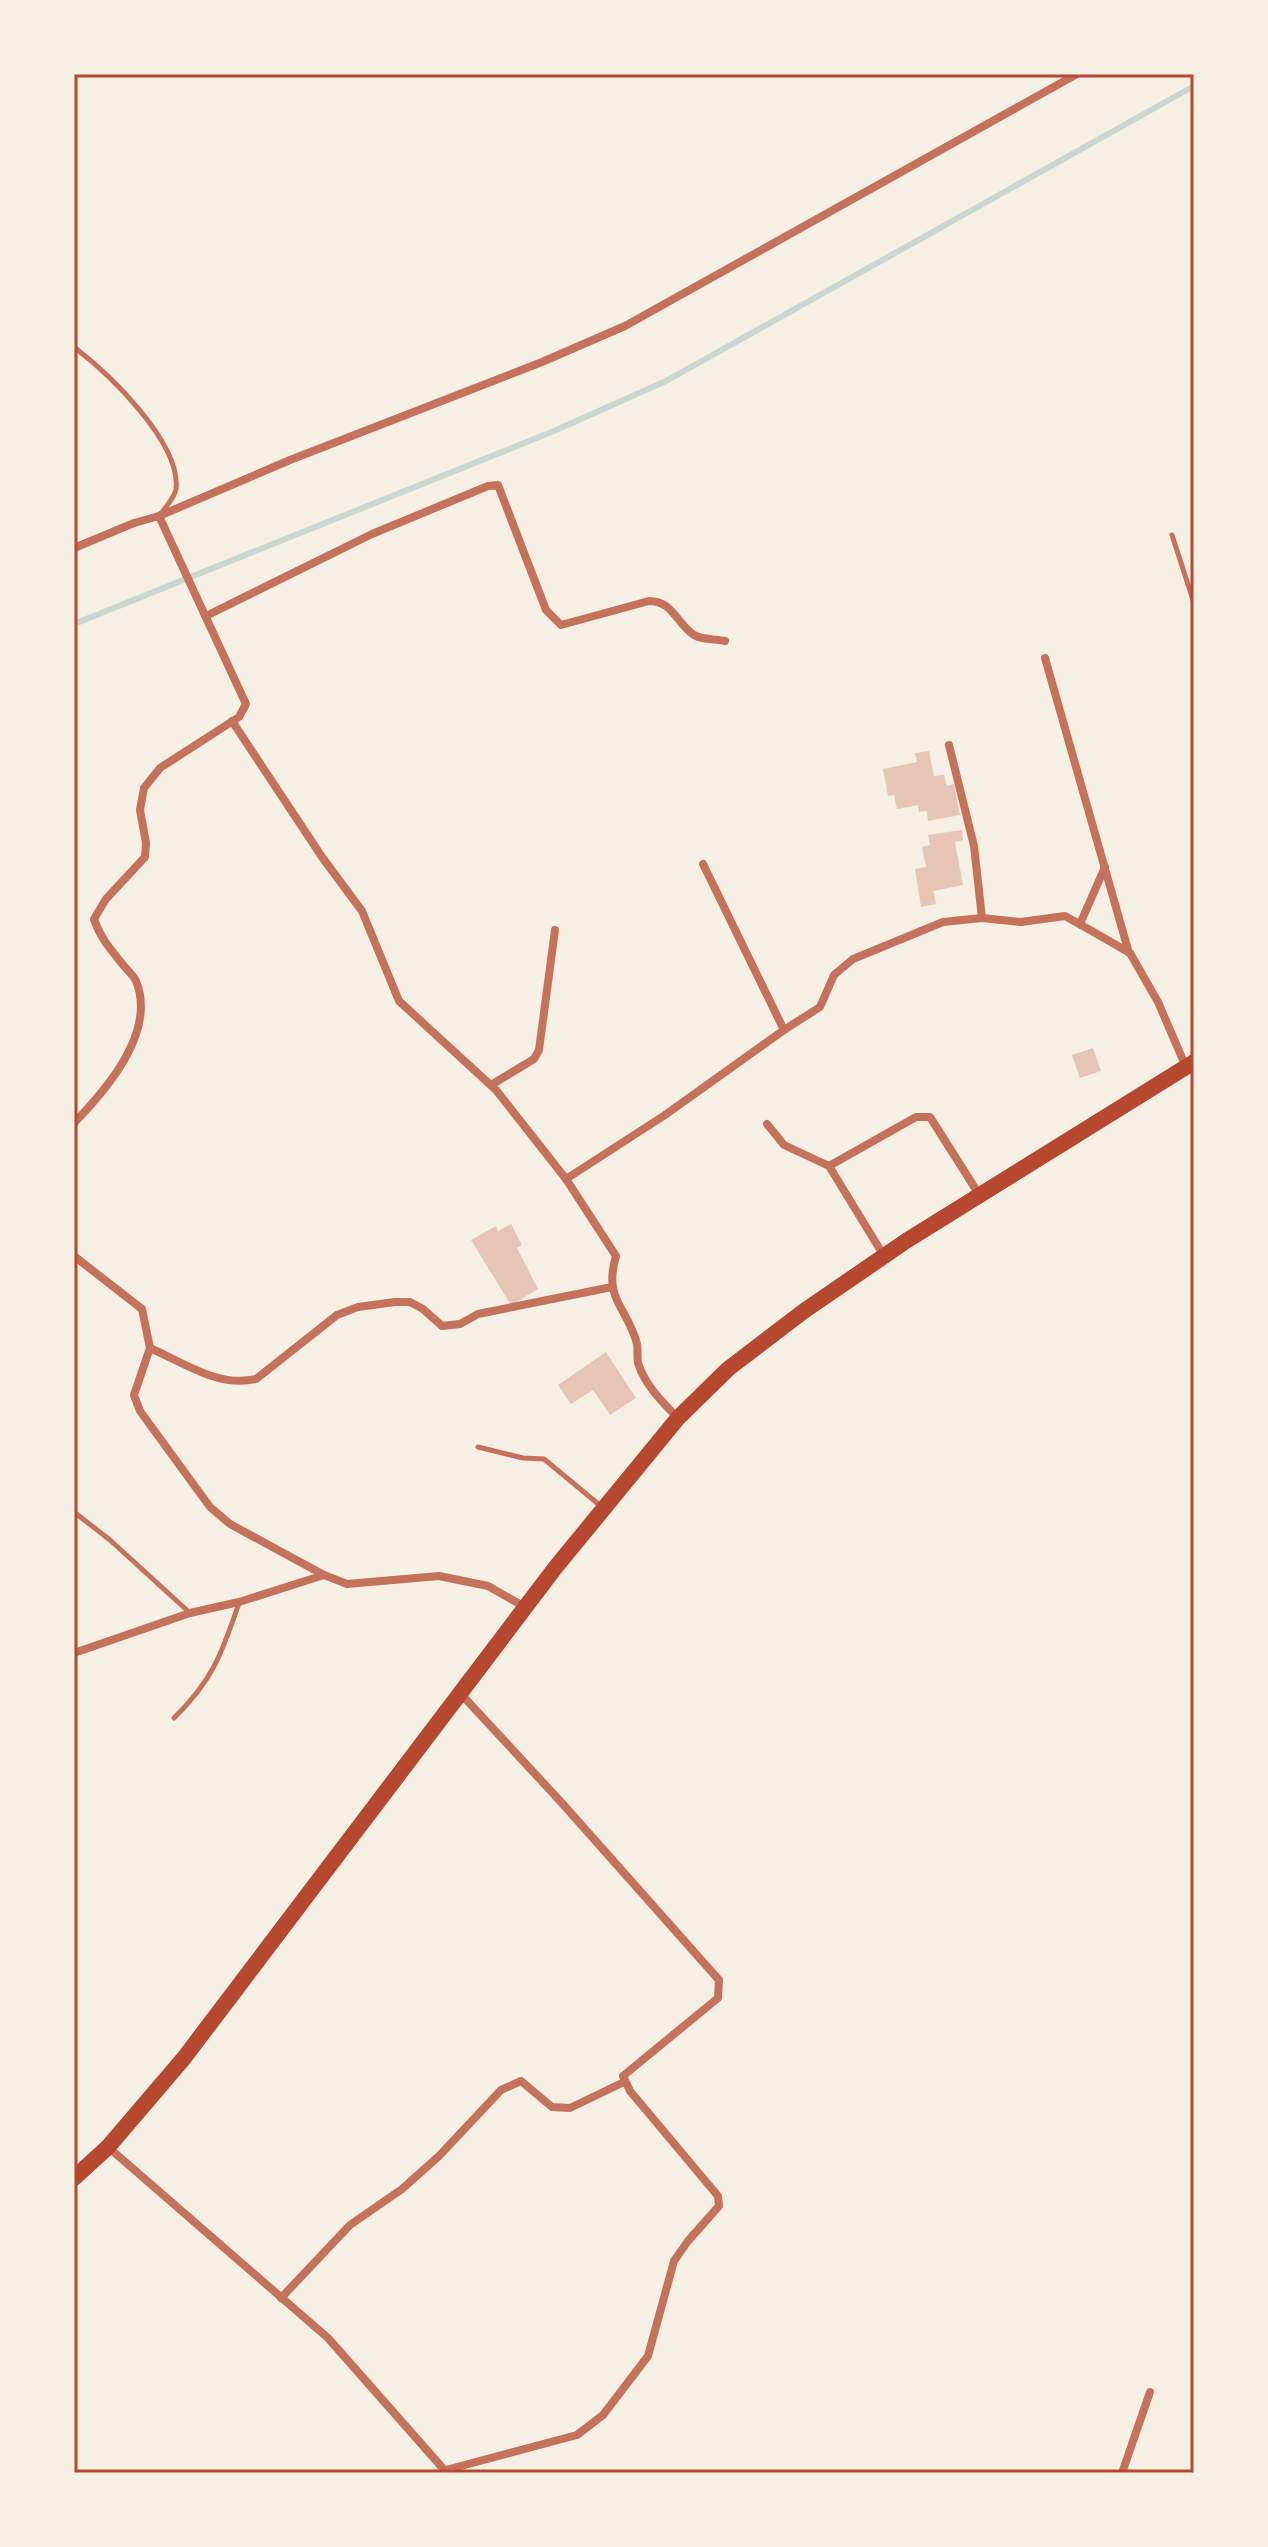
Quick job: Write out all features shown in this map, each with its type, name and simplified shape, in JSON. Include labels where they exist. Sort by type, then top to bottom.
[{"type":"main road","points":[[74,2178],[108,2147],[184,2058],[673,1413],[804,1311],[884,1256],[1190,1065]]},
{"type":"street","points":[[74,548],[625,326],[1077,74]]},
{"type":"street","points":[[206,616],[372,534],[488,486],[498,485],[546,610],[561,625],[649,601],[660,601],[699,638],[725,641]]},
{"type":"street","points":[[74,1123],[103,1092],[134,1044],[141,1011],[136,981],[99,935],[94,919],[106,899],[145,857],[146,843],[140,810],[144,788],[160,768],[239,717],[246,704],[159,516]]},
{"type":"street","points":[[1045,658],[1130,953],[1190,1065]]},
{"type":"street","points":[[232,721],[322,857],[362,911],[399,1001],[491,1085],[566,1179],[616,1256],[610,1276],[612,1287],[637,1344],[638,1362],[655,1394],[673,1413]]},
{"type":"street","points":[[949,745],[974,846],[982,918]]},
{"type":"street","points":[[703,864],[784,1030]]},
{"type":"street","points":[[1080,924],[1106,867]]},
{"type":"street","points":[[566,1179],[665,1115],[820,1007],[834,975],[853,959],[943,922],[982,918],[1021,922],[1065,916],[1130,953]]},
{"type":"street","points":[[491,1085],[534,1059],[539,1050],[555,930]]},
{"type":"street","points":[[829,1166],[916,1117],[930,1117],[980,1196]]},
{"type":"street","points":[[767,1124],[784,1145],[829,1166],[884,1256]]},
{"type":"street","points":[[74,1256],[142,1309],[150,1348],[134,1395],[140,1411],[210,1507],[230,1524],[324,1575],[347,1584],[439,1576],[488,1586],[525,1607]]},
{"type":"street","points":[[150,1348],[225,1382],[240,1383],[256,1379],[337,1315],[358,1307],[410,1302],[442,1326],[460,1324],[478,1314],[612,1287]]},
{"type":"street","points":[[74,1653],[190,1613],[239,1602],[324,1575]]},
{"type":"street","points":[[108,2147],[328,2338],[446,2472],[577,2435],[603,2415],[648,2356],[674,2261],[719,2206],[718,2196],[624,2082],[623,2076],[718,1998],[719,1980],[461,1694]]},
{"type":"street","points":[[281,2298],[350,2225],[402,2189],[439,2156],[501,2090],[521,2081],[552,2107],[570,2108],[624,2082]]},
{"type":"street","points":[[1122,2473],[1150,2392]]},
{"type":"lane","points":[[74,347],[122,387],[146,416],[165,450],[174,472],[176,491],[159,516]]},
{"type":"lane","points":[[1172,535],[1194,603]]},
{"type":"lane","points":[[478,1447],[523,1458],[544,1459],[603,1507]]},
{"type":"lane","points":[[74,1512],[110,1540],[190,1613]]},
{"type":"lane","points":[[174,1718],[198,1694],[220,1656],[239,1602]]},
{"type":"building","points":[[929,751],[934,776],[944,775],[947,786],[954,784],[960,815],[928,821],[927,811],[919,812],[918,805],[897,809],[894,795],[888,796],[883,769],[917,762],[915,753]]},
{"type":"building","points":[[962,830],[963,840],[955,842],[963,885],[933,891],[936,904],[921,907],[915,869],[926,867],[922,847],[930,845],[928,835]]},
{"type":"building","points":[[1093,1048],[1101,1071],[1080,1078],[1072,1055]]},
{"type":"building","points":[[511,1224],[522,1245],[517,1248],[538,1289],[511,1305],[471,1240],[496,1226],[498,1231]]},
{"type":"building","points":[[606,1352],[636,1398],[610,1415],[593,1390],[571,1404],[558,1385]]},
{"type":"waterway","points":[[74,624],[554,431],[666,381],[1194,86]]}]
